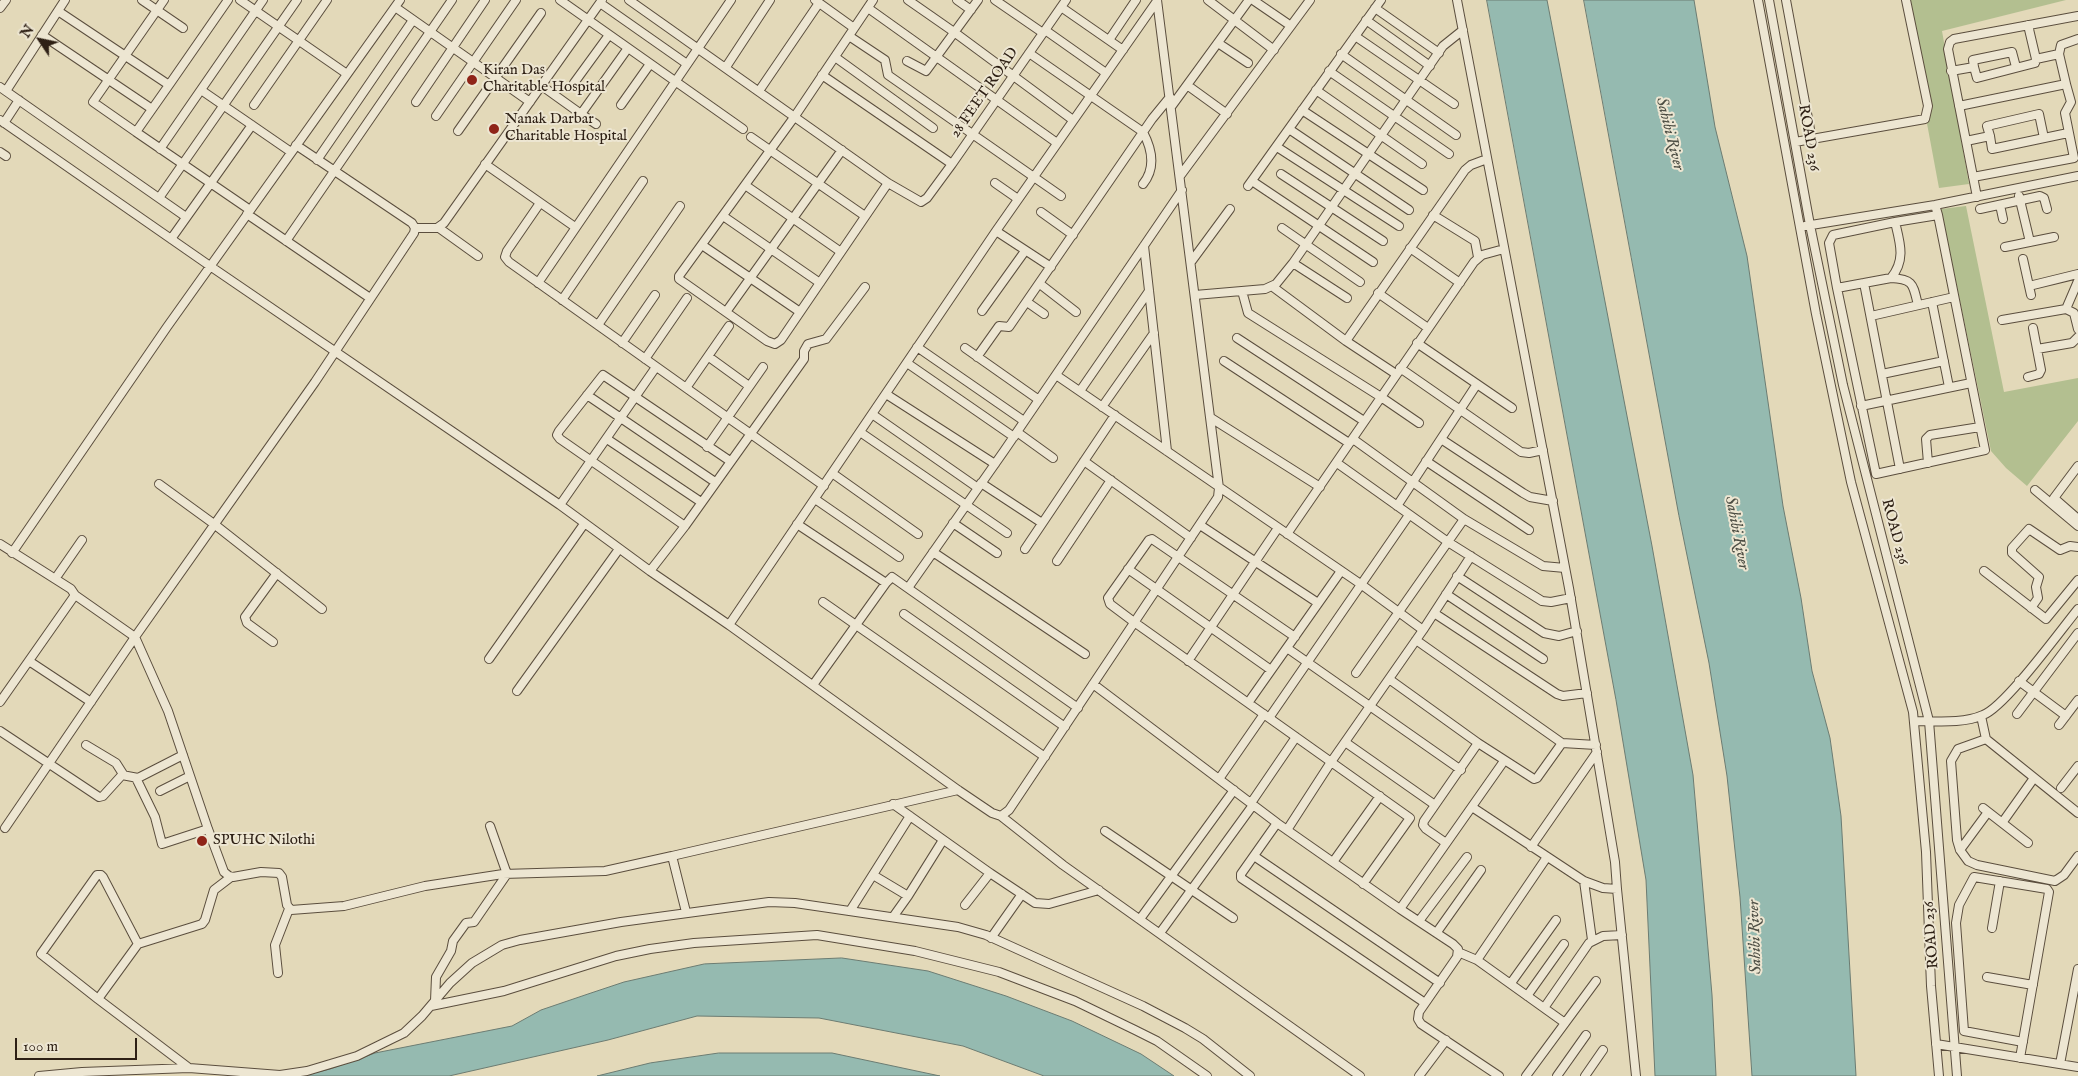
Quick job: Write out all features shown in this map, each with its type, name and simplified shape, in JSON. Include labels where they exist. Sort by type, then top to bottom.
[{"type":"street","points":[[0,8],[6,0]]},
{"type":"street","points":[[65,0],[3,89],[186,217]]},
{"type":"street","points":[[142,0],[183,28]]},
{"type":"street","points":[[164,0],[93,102],[212,184],[286,240],[370,298]]},
{"type":"street","points":[[136,132],[228,0]]},
{"type":"street","points":[[240,0],[347,74]]},
{"type":"street","points":[[160,148],[263,0]]},
{"type":"street","points":[[159,198],[297,0]]},
{"type":"street","points":[[254,105],[327,0]]},
{"type":"street","points":[[12,553],[210,266],[400,0]]},
{"type":"street","points":[[286,240],[452,0]]},
{"type":"street","points":[[416,102],[484,0]]},
{"type":"street","points":[[436,116],[516,0]]},
{"type":"street","points":[[560,0],[744,129]]},
{"type":"street","points":[[629,0],[726,67],[759,91],[794,116],[842,150],[888,183],[781,340],[775,344],[767,341],[679,279],[679,276],[794,116],[873,0]]},
{"type":"street","points":[[538,283],[731,0]]},
{"type":"street","points":[[726,67],[770,0]]},
{"type":"street","points":[[908,0],[1073,120]]},
{"type":"street","points":[[957,0],[971,10]]},
{"type":"street","points":[[907,61],[925,71],[978,0]]},
{"type":"street","points":[[995,0],[1106,73]]},
{"type":"street","name":"28 FEET ROAD","points":[[888,183],[918,202],[924,201],[997,101],[1066,0]]},
{"type":"street","points":[[1109,40],[1136,0]]},
{"type":"street","points":[[729,625],[996,231],[1157,0]]},
{"type":"street","points":[[1000,816],[1009,810],[1217,500],[1219,488],[1211,418],[1157,0]]},
{"type":"street","points":[[1208,0],[1274,50]]},
{"type":"street","points":[[1171,107],[1249,0]]},
{"type":"street","points":[[1253,0],[1291,26]]},
{"type":"street","points":[[1180,176],[1308,3],[1299,0]]},
{"type":"street","points":[[1373,262],[1250,184],[1381,0]]},
{"type":"street","points":[[1457,0],[1553,500],[1616,862],[1617,889],[1636,1076]]},
{"type":"street","points":[[1758,0],[1800,228],[1851,482],[1908,690],[1914,721],[1926,852],[1931,986],[1939,1076]]},
{"type":"street","name":"ROAD 236","points":[[1769,0],[1810,225],[1848,411],[1929,721],[1957,1076]]},
{"type":"street","points":[[1786,0],[1812,140]]},
{"type":"street","points":[[1795,142],[1925,119],[1928,114],[1928,106],[1906,0]]},
{"type":"street","points":[[759,91],[817,1],[854,28]]},
{"type":"street","points":[[439,228],[601,2],[687,64]]},
{"type":"street","points":[[395,7],[530,102]]},
{"type":"street","points":[[1061,7],[1123,50]]},
{"type":"street","points":[[868,8],[1057,143]]},
{"type":"street","points":[[1375,8],[1439,53]]},
{"type":"street","points":[[58,11],[169,85]]},
{"type":"street","points":[[458,131],[541,13]]},
{"type":"street","points":[[1977,197],[1951,72],[1948,49],[1950,42],[1954,39],[2078,16]]},
{"type":"street","points":[[317,160],[413,20]]},
{"type":"street","points":[[1366,20],[1430,66]]},
{"type":"street","points":[[2028,25],[2036,59]]},
{"type":"street","points":[[1195,295],[1273,287],[1306,245],[1368,152],[1439,53],[1448,42],[1463,30]]},
{"type":"street","points":[[42,35],[152,109]]},
{"type":"street","points":[[574,83],[609,35]]},
{"type":"street","points":[[849,36],[885,60],[888,75],[1061,196]]},
{"type":"street","points":[[1355,36],[1454,104]]},
{"type":"street","points":[[1973,177],[2074,158],[2064,113],[2071,102],[2059,54],[2061,45],[2078,39]]},
{"type":"street","points":[[1218,43],[1248,63]]},
{"type":"street","points":[[581,114],[628,48]]},
{"type":"street","points":[[2016,67],[2012,52],[1973,60],[1977,78],[2035,63],[2036,59],[2059,54]]},
{"type":"street","points":[[1029,53],[1143,132],[1148,141],[1152,168],[1150,176],[1144,184]]},
{"type":"street","points":[[1342,54],[1456,135]]},
{"type":"street","points":[[834,57],[933,128]]},
{"type":"street","points":[[621,105],[650,64]]},
{"type":"street","points":[[1951,72],[1974,67]]},
{"type":"street","points":[[1329,71],[1449,154]]},
{"type":"street","points":[[822,76],[952,164]]},
{"type":"street","points":[[1959,106],[2066,84]]},
{"type":"street","points":[[1187,85],[1227,114]]},
{"type":"street","points":[[542,86],[596,124]]},
{"type":"street","points":[[201,90],[252,125],[317,160],[393,210],[415,228],[439,228],[478,256]]},
{"type":"street","points":[[1316,90],[1422,164]]},
{"type":"street","points":[[977,357],[999,326],[1009,327],[1143,132],[1170,97]]},
{"type":"street","points":[[19,100],[2,121],[210,266],[560,505],[958,790],[992,813],[1000,816],[1099,890],[1360,1076]]},
{"type":"street","points":[[1302,110],[1423,190]]},
{"type":"street","points":[[2044,138],[2039,114],[1987,126],[1992,149],[2068,133]]},
{"type":"street","points":[[171,239],[212,184],[252,125]]},
{"type":"street","points":[[1289,129],[1409,210]]},
{"type":"street","points":[[1966,141],[1990,136]]},
{"type":"street","points":[[751,137],[865,216]]},
{"type":"street","points":[[1277,147],[1399,226]]},
{"type":"street","points":[[726,312],[842,150]]},
{"type":"street","points":[[1346,341],[1465,170],[1471,165],[1487,159]]},
{"type":"street","points":[[485,164],[575,227]]},
{"type":"street","points":[[1280,174],[1383,242]]},
{"type":"street","points":[[1800,228],[1935,205],[2078,176]]},
{"type":"street","points":[[562,300],[643,181]]},
{"type":"street","points":[[995,183],[1018,199]]},
{"type":"street","points":[[745,185],[841,252]]},
{"type":"street","points":[[2018,189],[2030,242]]},
{"type":"street","points":[[908,588],[1182,190]]},
{"type":"street","points":[[1980,209],[2043,197],[2047,209]]},
{"type":"street","points":[[540,203],[507,251],[505,257],[509,262],[824,486]]},
{"type":"street","points":[[1935,205],[1938,215],[1985,451],[1876,474],[1829,243],[1833,235],[1938,215]]},
{"type":"street","points":[[2000,205],[2003,219]]},
{"type":"street","points":[[598,326],[680,206]]},
{"type":"street","points":[[1191,262],[1230,209]]},
{"type":"street","points":[[1041,212],[1073,235]]},
{"type":"street","points":[[1433,215],[1475,242],[1478,257]]},
{"type":"street","points":[[723,216],[820,283]]},
{"type":"street","points":[[1891,278],[1899,268],[1900,246],[1895,222]]},
{"type":"street","points":[[5,828],[90,702],[335,351],[414,233],[415,228]]},
{"type":"street","points":[[1282,228],[1360,282]]},
{"type":"street","points":[[996,231],[1050,267]]},
{"type":"street","points":[[2005,247],[2054,237]]},
{"type":"street","points":[[702,245],[800,312]]},
{"type":"street","points":[[1144,246],[1167,451]]},
{"type":"street","points":[[1410,248],[1460,283]]},
{"type":"street","points":[[1286,534],[1478,257],[1504,249]]},
{"type":"street","points":[[982,311],[1025,250]]},
{"type":"street","points":[[2023,259],[2031,295]]},
{"type":"street","points":[[1293,263],[1347,298]]},
{"type":"street","points":[[2029,286],[2078,274]]},
{"type":"street","points":[[1837,288],[1891,278],[1905,279],[1912,284],[1918,305]]},
{"type":"street","points":[[2066,308],[2078,281]]},
{"type":"street","points":[[1864,283],[1900,469]]},
{"type":"street","points":[[1040,284],[1076,312]]},
{"type":"street","points":[[650,571],[804,359],[804,351],[808,344],[826,339],[865,287]]},
{"type":"street","points":[[1273,287],[1346,341],[1460,410],[1522,452],[1529,453],[1543,450]]},
{"type":"street","points":[[1242,291],[1248,313],[1381,396],[1419,423]]},
{"type":"street","points":[[1080,391],[1149,292]]},
{"type":"street","points":[[1378,293],[1428,328]]},
{"type":"street","points":[[622,343],[655,295]]},
{"type":"street","points":[[1871,316],[1954,297]]},
{"type":"street","points":[[645,359],[687,298]]},
{"type":"street","points":[[1027,302],[1044,314]]},
{"type":"street","points":[[1932,302],[1949,387]]},
{"type":"street","points":[[2002,320],[2066,308],[2076,314],[2078,329]]},
{"type":"street","points":[[686,388],[730,326]]},
{"type":"street","points":[[2028,377],[2039,374],[2041,370],[2033,328]]},
{"type":"street","points":[[1102,407],[1154,332]]},
{"type":"street","points":[[2037,349],[2072,344],[2078,337]]},
{"type":"street","points":[[1237,338],[1364,422]]},
{"type":"street","points":[[1417,343],[1512,408]]},
{"type":"street","points":[[917,347],[1024,422]]},
{"type":"street","points":[[965,348],[1039,400]]},
{"type":"street","points":[[709,357],[749,386]]},
{"type":"street","points":[[1882,374],[1944,361]]},
{"type":"street","points":[[1224,362],[1413,481],[1464,519],[1543,566],[1565,568]]},
{"type":"street","points":[[907,363],[1053,458]]},
{"type":"street","points":[[560,505],[656,367]]},
{"type":"street","points":[[707,447],[763,367]]},
{"type":"street","points":[[684,526],[560,440],[557,435],[603,375],[730,461]]},
{"type":"street","points":[[1056,375],[1362,585],[1423,630]]},
{"type":"street","points":[[1861,406],[1971,383]]},
{"type":"street","points":[[1397,506],[1477,384]]},
{"type":"street","points":[[886,394],[995,464]]},
{"type":"street","points":[[587,395],[715,482]]},
{"type":"street","points":[[872,414],[980,486],[1042,523]]},
{"type":"street","points":[[1025,549],[1115,415]]},
{"type":"street","points":[[1211,418],[1320,487]]},
{"type":"street","points":[[1928,463],[1925,444],[1926,439],[1930,435],[1980,427]]},
{"type":"street","points":[[860,432],[1007,532]]},
{"type":"street","points":[[607,439],[701,502]]},
{"type":"street","points":[[1441,439],[1530,497],[1553,500]]},
{"type":"street","points":[[1084,461],[1191,538]]},
{"type":"street","points":[[1426,462],[1483,497],[1529,530]]},
{"type":"street","points":[[1336,463],[1448,542],[1542,601],[1551,602],[1571,598]]},
{"type":"street","points":[[2078,466],[2054,498],[2078,519]]},
{"type":"street","points":[[832,473],[918,534]]},
{"type":"street","points":[[1057,561],[1111,480]]},
{"type":"street","points":[[159,484],[214,524],[322,609]]},
{"type":"street","points":[[2035,490],[2078,526]]},
{"type":"street","points":[[815,498],[899,557]]},
{"type":"street","points":[[1219,779],[1308,663],[1409,515]]},
{"type":"street","points":[[1356,673],[1464,519]]},
{"type":"street","points":[[954,523],[997,553]]},
{"type":"street","points":[[489,659],[584,524]]},
{"type":"street","points":[[798,524],[886,583]]},
{"type":"street","points":[[1200,525],[1318,604]]},
{"type":"street","points":[[1188,661],[1278,528]]},
{"type":"street","points":[[2031,608],[2038,598],[2036,588],[2039,577],[2012,553],[2012,548],[2029,529],[2060,550],[2070,546],[2078,547]]},
{"type":"street","points":[[1295,637],[1150,539],[1108,600],[1134,622],[1188,661],[1410,818],[1363,884]]},
{"type":"street","points":[[55,579],[82,540]]},
{"type":"street","points":[[0,544],[70,589],[75,595],[135,637],[168,711],[224,872],[231,877]]},
{"type":"street","points":[[517,692],[619,549]]},
{"type":"street","points":[[933,552],[1085,654]]},
{"type":"street","points":[[1287,830],[1471,556]]},
{"type":"street","points":[[1128,569],[1271,670]]},
{"type":"street","points":[[1248,703],[1341,571]]},
{"type":"street","points":[[1984,571],[2046,619],[2078,580]]},
{"type":"street","points":[[273,642],[248,624],[244,617],[277,574]]},
{"type":"street","points":[[1457,576],[1544,633],[1559,636],[1577,631]]},
{"type":"street","points":[[813,685],[892,577],[1078,708]]},
{"type":"street","points":[[1446,594],[1543,659]]},
{"type":"street","points":[[0,702],[75,595]]},
{"type":"street","points":[[823,602],[1045,757]]},
{"type":"street","points":[[1914,721],[1963,720],[1981,716],[2004,700],[2078,609]]},
{"type":"street","points":[[1434,613],[1557,694],[1564,696],[1587,693]]},
{"type":"street","points":[[904,614],[1065,727]]},
{"type":"street","points":[[2017,714],[2078,633]]},
{"type":"street","points":[[1416,640],[1562,743],[1596,749]]},
{"type":"street","points":[[1287,648],[1461,770]]},
{"type":"street","points":[[29,661],[90,702]]},
{"type":"street","points":[[1389,679],[1478,744],[1536,779],[1562,743]]},
{"type":"street","points":[[2019,681],[2066,716]]},
{"type":"street","points":[[1094,684],[1277,823],[1363,884],[1437,932],[1453,944],[1458,952],[1477,960],[1565,1023]]},
{"type":"street","points":[[2059,725],[2078,700]]},
{"type":"street","points":[[1981,716],[1986,739],[2078,813]]},
{"type":"street","points":[[0,731],[99,797],[103,796],[116,779],[124,774]]},
{"type":"street","points":[[1160,933],[1252,804],[1296,737]]},
{"type":"street","points":[[1986,739],[1958,749],[1952,761],[1957,840],[1960,850],[1968,860],[1977,865],[2054,881],[2062,878],[2078,856]]},
{"type":"street","points":[[1345,742],[1435,806]]},
{"type":"street","points":[[1446,843],[1423,825],[1478,744]]},
{"type":"street","points":[[86,745],[116,764],[124,774],[136,778],[183,755]]},
{"type":"street","points":[[1531,847],[1596,749]]},
{"type":"street","points":[[1400,909],[1504,760]]},
{"type":"street","points":[[2061,788],[2078,766]]},
{"type":"street","points":[[160,791],[190,776]]},
{"type":"street","points":[[136,778],[156,817],[162,844],[208,829]]},
{"type":"street","points":[[2002,823],[2034,778]]},
{"type":"street","points":[[289,909],[296,911],[344,906],[425,886],[507,874],[605,871],[958,790]]},
{"type":"street","points":[[1140,919],[1234,790]]},
{"type":"street","points":[[1332,862],[1380,796]]},
{"type":"street","points":[[893,804],[990,874],[1035,903],[1043,905],[1099,890]]},
{"type":"street","points":[[1472,807],[1584,881],[1603,888],[1617,889]]},
{"type":"street","points":[[1960,850],[1986,810],[2028,843]]},
{"type":"street","points":[[850,911],[910,816]]},
{"type":"street","points":[[1277,823],[1241,874],[1243,879],[1425,1003]]},
{"type":"street","points":[[490,826],[507,874]]},
{"type":"street","points":[[1105,831],[1233,918]]},
{"type":"street","points":[[894,917],[943,840]]},
{"type":"street","points":[[672,856],[686,912]]},
{"type":"street","points":[[1254,856],[1440,983]]},
{"type":"street","points":[[1419,921],[1467,856]]},
{"type":"street","points":[[1477,960],[1547,857]]},
{"type":"street","points":[[1437,932],[1482,870]]},
{"type":"street","points":[[98,999],[138,944],[202,924],[214,890],[231,877],[261,872],[279,873],[282,877],[289,909],[275,945],[278,974]]},
{"type":"street","points":[[138,944],[101,874],[97,875],[41,954],[189,1068]]},
{"type":"street","points":[[433,1003],[436,977],[451,951],[453,941],[466,923],[474,922],[507,874]]},
{"type":"street","points":[[873,874],[908,896]]},
{"type":"street","points":[[966,905],[990,874]]},
{"type":"street","points":[[2020,1058],[2023,1042],[2033,986],[2049,891],[1973,877],[1959,905],[1956,925],[1964,1031],[2023,1042]]},
{"type":"street","points":[[1584,881],[1592,940]]},
{"type":"street","points":[[1992,928],[2000,881]]},
{"type":"street","points":[[991,938],[1022,894]]},
{"type":"street","points":[[38,1076],[189,1068],[280,1074],[307,1071],[357,1056],[404,1032],[450,983],[472,963],[492,950],[512,941],[686,912],[769,902],[795,903],[958,927],[991,938],[1143,1006],[1185,1028],[1203,1039],[1250,1076]]},
{"type":"street","points":[[1511,983],[1556,920]]},
{"type":"street","points":[[433,1003],[504,991],[616,956],[650,949],[694,943],[817,935],[915,950],[999,972],[1075,1001],[1135,1030],[1171,1050],[1207,1076]]},
{"type":"street","points":[[1544,1008],[1592,940],[1603,936],[1622,935]]},
{"type":"street","points":[[1527,996],[1564,944]]},
{"type":"street","points":[[1458,952],[1418,1015],[1419,1021],[1499,1076]]},
{"type":"street","points":[[2060,1064],[2078,969]]},
{"type":"street","points":[[1988,977],[2033,986]]},
{"type":"street","points":[[1526,1076],[1596,981]]},
{"type":"street","points":[[1557,1076],[1586,1035]]},
{"type":"street","points":[[1421,1075],[1446,1040]]},
{"type":"street","points":[[1936,1044],[2078,1067]]},
{"type":"street","points":[[1585,1076],[1603,1050]]},
{"type":"street","points":[[100,1076],[109,1071]]},
{"type":"green space","points":[[1904,0],[2066,0],[1942,31],[1969,184],[1939,188]]},
{"type":"green space","points":[[1966,206],[2004,392],[2078,378],[2078,421],[2027,486],[2006,468],[1991,451],[1941,209]]},
{"type":"water","points":[[1487,0],[1547,0],[1652,546],[1693,775],[1712,995],[1716,1076],[1655,1076],[1646,880],[1616,700]]},
{"type":"water","name":"Sahibi River","points":[[1584,0],[1694,0],[1715,127],[1747,256],[1783,506],[1801,598],[1812,671],[1830,738],[1841,816],[1856,1076],[1752,1076],[1740,897],[1727,776],[1709,663],[1679,516]]},
{"type":"water","points":[[842,958],[928,971],[1006,996],[1072,1021],[1141,1054],[1174,1076],[1044,1076],[963,1046],[819,1018],[697,1016],[608,1040],[449,1076],[301,1076],[330,1069],[375,1053],[512,1026],[541,1010],[624,982],[704,964]]},
{"type":"water","points":[[719,1053],[832,1053],[940,1076],[597,1076],[650,1063]]},
{"type":"place","name":"Kiran Das Charitable Hospital","points":[[472,80]]},
{"type":"place","name":"Nanak Darbar Charitable Hospital","points":[[494,129]]},
{"type":"place","name":"SPUHC Nilothi","points":[[202,841]]}]
